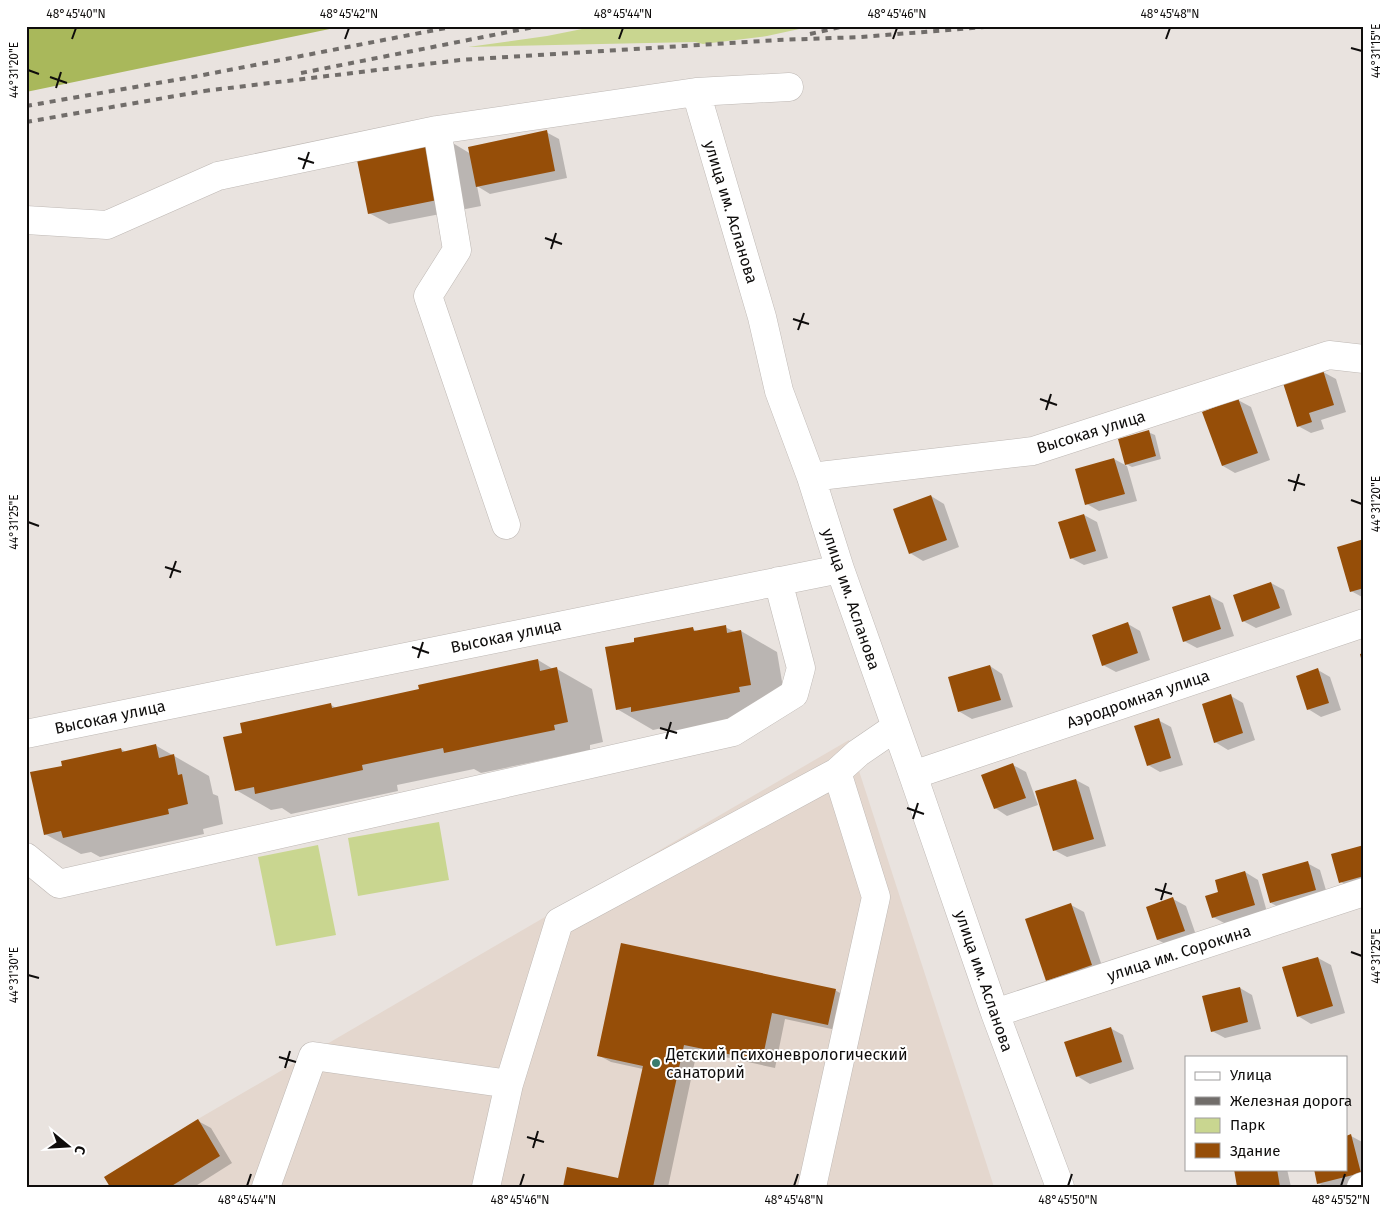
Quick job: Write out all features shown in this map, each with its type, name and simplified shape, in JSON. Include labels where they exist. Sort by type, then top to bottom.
[{"type":"street","points":[[26,220],[106,225],[218,176],[437,130],[696,92],[789,87]]},
{"type":"street","name":"улица им. Асланова","points":[[696,92],[762,317],[780,392],[995,1013],[1060,1187]]},
{"type":"street","points":[[437,130],[457,250],[428,296],[506,525]]},
{"type":"street","name":"Высокая улица","points":[[811,477],[1033,451],[1329,355],[1364,360]]},
{"type":"street","name":"Высокая улица","points":[[26,734],[840,569]]},
{"type":"street","points":[[26,857],[59,884],[733,732],[794,694],[801,668],[778,581]]},
{"type":"street","name":"Аэродромная улица","points":[[913,775],[1364,623]]},
{"type":"street","points":[[486,1187],[508,1084],[559,922],[837,772],[858,753],[896,727]]},
{"type":"street","points":[[812,1187],[876,897],[837,772]]},
{"type":"street","name":"улица им. Сорокина","points":[[995,1013],[1364,892]]},
{"type":"street","points":[[266,1187],[313,1056],[508,1084]]},
{"type":"shaded area","points":[[849,740],[994,1187],[110,1187],[104,1177],[198,1119]]},
{"type":"green space","points":[[26,26],[344,26],[26,92]]},
{"type":"green space","points":[[597,26],[813,26],[767,36],[703,44],[695,42],[468,47],[547,36]]},
{"type":"green space","points":[[439,822],[449,880],[358,896],[348,838]]},
{"type":"green space","points":[[318,845],[336,935],[276,946],[258,857]]},
{"type":"building","points":[[547,130],[555,171],[476,187],[468,147]]},
{"type":"building","points":[[451,141],[462,195],[368,214],[357,160]]},
{"type":"building","points":[[1323,370],[1334,405],[1309,413],[1312,422],[1297,427],[1283,383]]},
{"type":"building","points":[[1238,398],[1258,453],[1222,466],[1202,412]]},
{"type":"building","points":[[1149,430],[1156,456],[1125,465],[1118,439]]},
{"type":"building","points":[[1114,458],[1125,494],[1085,505],[1075,469]]},
{"type":"building","points":[[931,495],[947,540],[909,554],[893,509]]},
{"type":"building","points":[[1084,514],[1096,551],[1070,559],[1058,522]]},
{"type":"building","points":[[1364,539],[1364,588],[1350,592],[1337,547]]},
{"type":"building","points":[[1271,582],[1280,608],[1242,622],[1233,595]]},
{"type":"building","points":[[1210,595],[1221,629],[1183,642],[1172,607]]},
{"type":"building","points":[[1128,622],[1138,653],[1102,666],[1092,635]]},
{"type":"building","points":[[726,625],[727,633],[741,630],[751,685],[739,687],[740,692],[631,712],[631,707],[616,710],[605,647],[634,642],[634,638],[693,627],[694,631]]},
{"type":"building","points":[[1364,653],[1364,666],[1363,666],[1360,654]]},
{"type":"building","points":[[538,659],[540,671],[557,667],[568,722],[554,725],[555,730],[444,753],[443,748],[362,765],[363,770],[255,794],[254,787],[235,791],[223,737],[242,733],[240,723],[331,703],[332,708],[419,689],[418,685]]},
{"type":"building","points":[[990,665],[1001,700],[958,712],[948,677]]},
{"type":"building","points":[[1318,668],[1329,703],[1307,710],[1296,676]]},
{"type":"building","points":[[1231,694],[1243,733],[1214,743],[1202,704]]},
{"type":"building","points":[[1159,718],[1171,758],[1147,766],[1134,726]]},
{"type":"building","points":[[156,744],[159,758],[174,754],[178,775],[182,774],[188,804],[168,809],[169,814],[63,838],[61,831],[44,835],[30,772],[62,766],[61,761],[121,748],[122,752]]},
{"type":"building","points":[[1013,763],[1026,798],[994,809],[981,775]]},
{"type":"building","points":[[1076,779],[1094,839],[1053,851],[1035,791]]},
{"type":"building","points":[[1364,845],[1364,876],[1339,883],[1331,854]]},
{"type":"building","points":[[1308,861],[1316,890],[1270,903],[1262,874]]},
{"type":"building","points":[[1245,871],[1255,905],[1212,918],[1205,896],[1218,892],[1215,880]]},
{"type":"building","points":[[1173,897],[1185,931],[1157,940],[1146,907]]},
{"type":"building","points":[[1071,903],[1092,965],[1046,981],[1025,919]]},
{"type":"building","name":"Детский психоневрологический санаторий","points":[[621,943],[836,989],[828,1025],[772,1013],[762,1061],[684,1045],[653,1187],[563,1187],[567,1167],[618,1178],[643,1066],[597,1056]]},
{"type":"building","points":[[1318,957],[1333,1006],[1297,1017],[1282,967]]},
{"type":"building","points":[[1240,987],[1248,1022],[1211,1032],[1202,996]]},
{"type":"building","points":[[1111,1027],[1122,1062],[1076,1077],[1064,1042]]},
{"type":"building","points":[[198,1119],[220,1156],[170,1187],[110,1187],[104,1177]]},
{"type":"building","points":[[1351,1134],[1361,1173],[1317,1184],[1314,1170],[1348,1170],[1348,1135]]},
{"type":"building","points":[[1234,1170],[1277,1170],[1280,1187],[1237,1187]]},
{"type":"railway","points":[[26,106],[198,76],[456,26]]},
{"type":"railway","points":[[301,73],[539,26]]},
{"type":"railway","points":[[810,34],[845,26]]},
{"type":"railway","points":[[204,91],[460,60],[778,40],[861,37],[998,26]]},
{"type":"railway","points":[[26,122],[210,90]]},
{"type":"place","name":"Детский психоневрологический санаторий","points":[[656,1063]]}]
